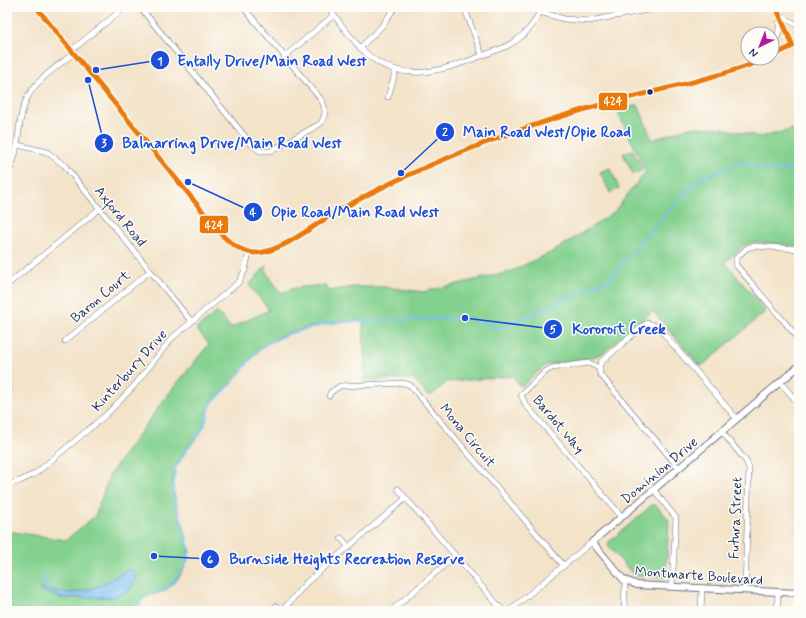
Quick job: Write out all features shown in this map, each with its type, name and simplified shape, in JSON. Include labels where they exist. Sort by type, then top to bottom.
[{"type":"street","points":[[36,7],[222,236],[233,246],[249,252],[262,252],[274,248],[379,189],[488,141],[593,107],[706,80],[745,66]]},
{"type":"street","points":[[7,175],[15,159],[24,107],[30,92],[40,81],[125,7]]},
{"type":"street","points":[[140,7],[251,144],[263,152],[276,149],[317,125],[322,121],[325,114],[325,108],[320,98],[243,7]]},
{"type":"street","points":[[328,7],[360,48],[376,61],[396,70],[412,73],[430,72],[482,56],[515,42],[530,28],[541,10],[564,19],[589,21],[663,7]]},
{"type":"street","points":[[360,48],[382,26],[395,7]]},
{"type":"street","points":[[776,7],[793,46]]},
{"type":"street","points":[[466,12],[482,56]]},
{"type":"street","points":[[284,57],[334,15]]},
{"type":"street","points":[[780,15],[799,26]]},
{"type":"street","points":[[779,26],[780,15]]},
{"type":"street","points":[[780,52],[799,44]]},
{"type":"street","points":[[388,98],[396,70]]},
{"type":"street","name":"Axford Road","points":[[18,145],[38,149],[59,161],[191,321]]},
{"type":"street","points":[[7,285],[99,209]]},
{"type":"street","points":[[799,249],[754,246],[736,258],[736,265],[799,339]]},
{"type":"street","name":"Kinterbury Drive","points":[[7,485],[20,481],[36,473],[106,415],[134,386],[172,338],[239,282],[245,270],[249,252]]},
{"type":"street","name":"Baron Court","points":[[65,341],[150,271]]},
{"type":"street","points":[[679,468],[600,374],[599,368],[601,362],[644,325],[652,323],[657,326],[737,419]]},
{"type":"street","name":"Bardot Way","points":[[599,368],[589,363],[552,368],[546,371],[521,395],[526,405],[622,517]]},
{"type":"street","name":"Dominion Drive","points":[[509,611],[799,366]]},
{"type":"street","points":[[780,382],[799,404]]},
{"type":"street","name":"Mona Circuit","points":[[329,396],[331,392],[340,386],[404,383],[410,385],[564,566]]},
{"type":"street","name":"Futura Street","points":[[722,432],[746,461],[749,468],[744,590]]},
{"type":"street","points":[[398,489],[503,611]]},
{"type":"street","points":[[654,490],[676,518],[672,587]]},
{"type":"street","points":[[276,606],[281,611],[307,582],[406,498]]},
{"type":"street","points":[[341,538],[349,547]]},
{"type":"street","name":"Montmarte Boulevard","points":[[592,542],[623,579],[638,585],[799,593]]},
{"type":"street","points":[[391,611],[456,556]]},
{"type":"street","points":[[623,579],[625,584],[624,611]]},
{"type":"street","points":[[701,611],[702,588]]},
{"type":"street","points":[[777,611],[778,592]]},
{"type":"green space","points":[[638,105],[652,140],[690,127],[722,128],[761,137],[799,128],[799,246],[754,242],[743,246],[725,262],[764,309],[764,313],[703,365],[699,365],[653,311],[603,353],[590,358],[546,365],[523,385],[519,385],[512,376],[447,382],[432,395],[427,395],[414,379],[365,380],[363,321],[325,324],[285,334],[259,350],[230,385],[213,401],[204,427],[177,463],[173,481],[174,492],[187,539],[188,550],[184,569],[172,586],[164,591],[144,598],[141,601],[137,611],[16,611],[7,607],[7,531],[66,540],[95,516],[110,474],[163,401],[209,344],[196,329],[217,312],[231,328],[269,310],[249,285],[266,266],[266,272],[281,293],[295,288],[325,285],[329,291],[354,287],[384,287],[423,292],[510,272],[556,250],[613,213],[646,171],[617,111]]},
{"type":"green space","points":[[633,150],[643,170],[633,174],[623,154]]},
{"type":"green space","points":[[610,168],[619,188],[610,193],[600,172]]},
{"type":"green space","points":[[652,505],[656,505],[669,520],[666,574],[664,577],[637,576],[632,573],[608,546],[609,542]]},
{"type":"water","points":[[128,569],[134,571],[136,579],[130,590],[115,597],[60,598],[40,590],[39,587],[52,591],[64,592],[86,590],[106,582]]},
{"type":"waterway","points":[[137,611],[145,596],[169,587],[187,562],[190,550],[173,496],[175,469],[188,448],[204,427],[211,404],[231,384],[255,354],[266,344],[288,334],[334,322],[465,318],[501,328],[611,278],[641,241],[699,179],[741,162],[776,170],[799,168]]},
{"type":"waterway","points":[[43,575],[48,590]]},
{"type":"transit line","name":"424","points":[[36,7],[222,235],[241,250],[251,253],[266,251],[287,243],[336,212],[379,189],[481,144],[585,109],[729,72],[746,66]]},
{"type":"transit line","name":"424","points":[[776,7],[793,46],[780,52]]},
{"type":"place","name":"Entally Drive/Main Road West","points":[[96,70]]},
{"type":"place","name":"Balnarring Drive/Main Road West","points":[[88,80]]},
{"type":"place","name":"Main Road West/Opie Road","points":[[401,173]]},
{"type":"place","name":"Opie Road/Main Road West","points":[[188,182]]},
{"type":"place","name":"Kororoit Creek","points":[[465,318]]},
{"type":"place","name":"Burnside Heights Recreation Reserve","points":[[154,556]]}]
